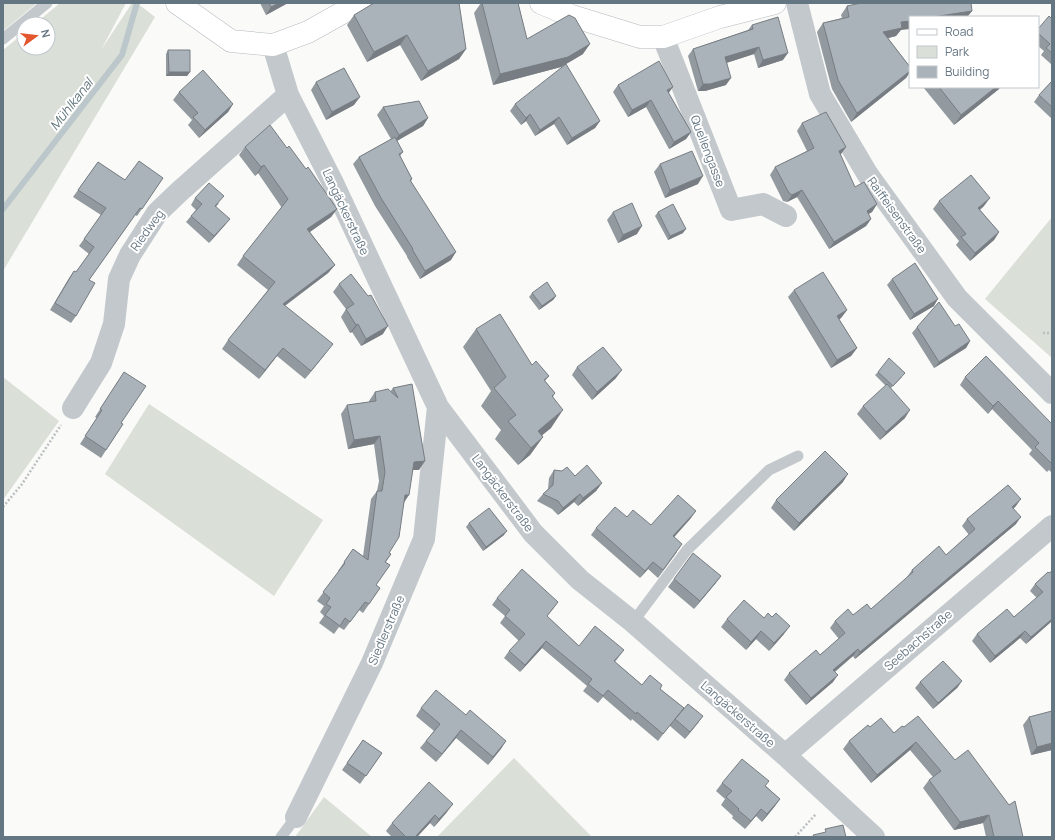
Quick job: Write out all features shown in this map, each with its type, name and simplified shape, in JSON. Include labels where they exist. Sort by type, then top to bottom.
[{"type":"street","points":[[177,3],[231,41],[273,45],[308,32],[360,3]]},
{"type":"street","points":[[541,3],[572,16],[640,37],[663,37],[720,17],[775,3]]},
{"type":"street","name":"Raiffeisenstraße","points":[[797,3],[820,94],[868,176],[957,298],[1052,393]]},
{"type":"street","name":"Quellengasse","points":[[663,37],[731,210],[763,204],[786,216]]},
{"type":"street","name":"Langäckerstraße","points":[[273,45],[288,95],[332,181],[438,407],[533,533],[580,580],[633,622],[785,755],[874,837]]},
{"type":"street","name":"Riedweg","points":[[73,408],[101,363],[114,324],[119,278],[130,255],[158,213],[179,192],[288,95]]},
{"type":"street","name":"Siedlerstraße","points":[[296,817],[372,663],[424,539],[438,407]]},
{"type":"street","name":"Seebachstraße","points":[[785,755],[1052,526]]},
{"type":"lane","points":[[3,39],[47,3]]},
{"type":"lane","points":[[633,622],[687,550],[770,470],[798,456]]},
{"type":"lane","name":"Siedlerstraße","points":[[281,837],[296,817]]},
{"type":"path","points":[[1043,333],[1052,333]]},
{"type":"path","points":[[3,507],[22,484],[73,408]]},
{"type":"path","points":[[795,837],[831,798]]},
{"type":"green space","points":[[3,3],[37,3],[21,16],[16,16],[16,20],[3,31]]},
{"type":"green space","points":[[60,3],[126,3],[101,50],[132,3],[137,3],[155,17],[3,271],[3,50],[16,39],[16,56],[56,56],[56,16],[45,16]]},
{"type":"green space","points":[[1052,217],[1052,358],[985,299]]},
{"type":"green space","points":[[3,377],[59,421],[3,500]]},
{"type":"green space","points":[[149,404],[323,520],[274,596],[105,474]]},
{"type":"green space","points":[[514,758],[592,837],[437,837]]},
{"type":"green space","points":[[324,797],[372,837],[295,837]]},
{"type":"building","points":[[269,3],[279,3],[271,7]]},
{"type":"building","points":[[374,3],[459,3],[466,49],[428,71],[407,35],[374,52],[354,15]]},
{"type":"building","points":[[482,3],[518,3],[527,39],[569,15],[575,18],[590,44],[568,57],[500,74]]},
{"type":"building","points":[[861,3],[971,3],[972,11],[940,16],[909,16],[909,21],[901,22],[902,28],[883,32],[909,66],[909,72],[857,113],[838,80],[823,23],[849,17],[847,6]]},
{"type":"building","points":[[1049,16],[1052,19],[1052,53],[1046,48],[1050,44],[1039,34],[1039,28]]},
{"type":"building","points":[[778,17],[788,53],[763,60],[759,47],[725,57],[731,78],[710,84],[703,84],[693,49],[753,29],[752,25]]},
{"type":"building","points":[[168,50],[190,50],[190,72],[169,72]]},
{"type":"building","points":[[659,61],[673,87],[667,90],[691,132],[674,142],[651,100],[632,110],[618,85]]},
{"type":"building","points":[[566,64],[600,121],[572,138],[559,117],[540,130],[530,114],[526,118],[515,104]]},
{"type":"building","points":[[344,68],[360,97],[332,112],[316,82]]},
{"type":"building","points":[[203,70],[233,104],[205,130],[193,117],[198,113],[179,92]]},
{"type":"building","points":[[1052,81],[1052,107],[1039,95]]},
{"type":"building","points":[[940,88],[995,88],[961,115]]},
{"type":"building","points":[[419,101],[428,118],[399,135],[383,107]]},
{"type":"building","points":[[826,112],[846,147],[839,151],[855,187],[864,182],[877,204],[867,211],[871,219],[834,242],[802,190],[792,195],[789,193],[775,167],[814,148],[802,123]]},
{"type":"building","points":[[270,125],[287,148],[289,146],[306,169],[308,167],[337,209],[307,229],[335,265],[283,304],[333,344],[311,371],[283,348],[265,370],[228,340],[275,282],[243,256],[288,199],[264,165],[261,167],[245,147]]},
{"type":"building","points":[[395,137],[403,152],[399,154],[412,179],[410,180],[456,252],[425,271],[381,198],[359,157]]},
{"type":"building","points":[[692,151],[703,176],[670,190],[660,164]]},
{"type":"building","points":[[139,161],[163,178],[142,209],[140,208],[89,280],[95,283],[76,316],[55,303],[74,271],[76,272],[94,247],[84,239],[106,208],[78,190],[98,162],[125,180]]},
{"type":"building","points":[[971,175],[990,198],[978,208],[999,232],[975,253],[961,237],[966,234],[939,201]]},
{"type":"building","points":[[209,183],[224,196],[215,206],[230,219],[214,236],[191,216],[202,204],[195,198]]},
{"type":"building","points":[[632,203],[642,226],[623,235],[613,212]]},
{"type":"building","points":[[673,204],[686,229],[670,236],[658,212]]},
{"type":"building","points":[[915,263],[938,299],[914,314],[892,279]]},
{"type":"building","points":[[823,272],[847,310],[837,316],[857,348],[837,360],[794,290]]},
{"type":"building","points":[[351,274],[368,296],[371,295],[388,326],[366,339],[358,324],[356,325],[346,309],[354,304],[339,284]]},
{"type":"building","points":[[547,282],[556,296],[542,306],[532,293]]},
{"type":"building","points":[[939,302],[955,326],[959,324],[970,341],[939,362],[917,327]]},
{"type":"building","points":[[500,314],[532,365],[536,361],[549,376],[544,380],[555,393],[552,396],[563,410],[538,431],[543,437],[531,448],[508,421],[516,415],[494,388],[506,377],[476,329]]},
{"type":"building","points":[[603,347],[622,370],[597,392],[577,367]]},
{"type":"building","points":[[986,356],[1052,424],[1052,464],[1035,447],[1039,443],[998,401],[993,406],[965,377]]},
{"type":"building","points":[[889,358],[905,373],[893,386],[878,372]]},
{"type":"building","points":[[124,372],[146,386],[121,423],[123,424],[106,450],[85,436],[102,410],[100,409]]},
{"type":"building","points":[[412,384],[425,461],[414,462],[409,495],[405,495],[399,537],[389,553],[391,554],[385,562],[390,565],[376,585],[380,588],[369,604],[365,602],[350,622],[345,618],[340,626],[325,615],[331,607],[326,604],[330,598],[323,592],[345,563],[344,562],[353,549],[368,560],[377,491],[382,491],[385,472],[380,436],[354,440],[347,405],[376,401],[375,392],[388,389],[398,398],[393,388]]},
{"type":"building","points":[[887,384],[910,410],[886,432],[863,406]]},
{"type":"building","points":[[825,451],[848,474],[799,523],[776,500]]},
{"type":"building","points":[[587,465],[602,483],[583,498],[580,494],[563,508],[558,501],[543,494],[553,485],[554,470],[562,471],[567,467],[575,476]]},
{"type":"building","points":[[1008,485],[1021,499],[1012,507],[1021,517],[860,652],[858,649],[833,670],[838,675],[811,698],[789,673],[816,650],[820,655],[845,633],[835,621],[848,609],[853,615],[867,604],[871,609],[913,572],[912,570],[939,546],[946,555],[975,529],[967,519]]},
{"type":"building","points":[[678,495],[696,511],[673,536],[682,544],[663,570],[653,562],[645,571],[596,528],[615,507],[627,517],[633,510],[651,525]]},
{"type":"building","points":[[489,508],[507,531],[486,547],[469,523]]},
{"type":"building","points":[[693,553],[721,576],[700,601],[674,579]]},
{"type":"building","points":[[522,569],[558,602],[547,616],[579,646],[595,626],[624,650],[614,661],[642,685],[650,675],[662,685],[660,689],[684,708],[663,734],[637,712],[636,714],[608,690],[603,696],[588,684],[592,679],[546,641],[525,665],[509,651],[525,634],[505,616],[510,610],[497,598]]},
{"type":"building","points":[[1052,571],[1052,619],[1031,637],[1025,631],[995,656],[977,634],[1007,609],[1014,617],[1043,592],[1035,584],[1048,572],[1049,573]]},
{"type":"building","points":[[744,600],[764,618],[768,613],[772,617],[776,613],[790,626],[774,643],[761,631],[751,642],[727,619]]},
{"type":"building","points":[[943,661],[962,681],[938,703],[920,682]]},
{"type":"building","points":[[436,690],[466,715],[470,710],[506,741],[493,757],[461,730],[442,754],[426,741],[440,724],[421,708]]},
{"type":"building","points":[[688,704],[703,716],[690,732],[675,719]]},
{"type":"building","points":[[1052,711],[1052,743],[1037,747],[1029,717]]},
{"type":"building","points":[[918,716],[955,760],[968,750],[1009,805],[1015,801],[1023,837],[994,837],[989,815],[960,822],[929,780],[941,771],[916,742],[877,775],[849,741],[868,725],[870,727],[881,718],[894,733]]},
{"type":"building","points":[[363,740],[382,753],[366,776],[347,763]]},
{"type":"building","points":[[742,759],[769,781],[765,786],[780,799],[767,814],[761,809],[751,821],[726,797],[732,791],[722,783]]},
{"type":"building","points":[[429,782],[453,804],[439,819],[435,815],[415,837],[406,837],[392,823]]},
{"type":"building","points":[[843,825],[846,837],[814,837],[813,835],[826,832],[825,829]]},
{"type":"waterway","name":"Mühlkanal","points":[[3,209],[122,55],[137,3]]}]
